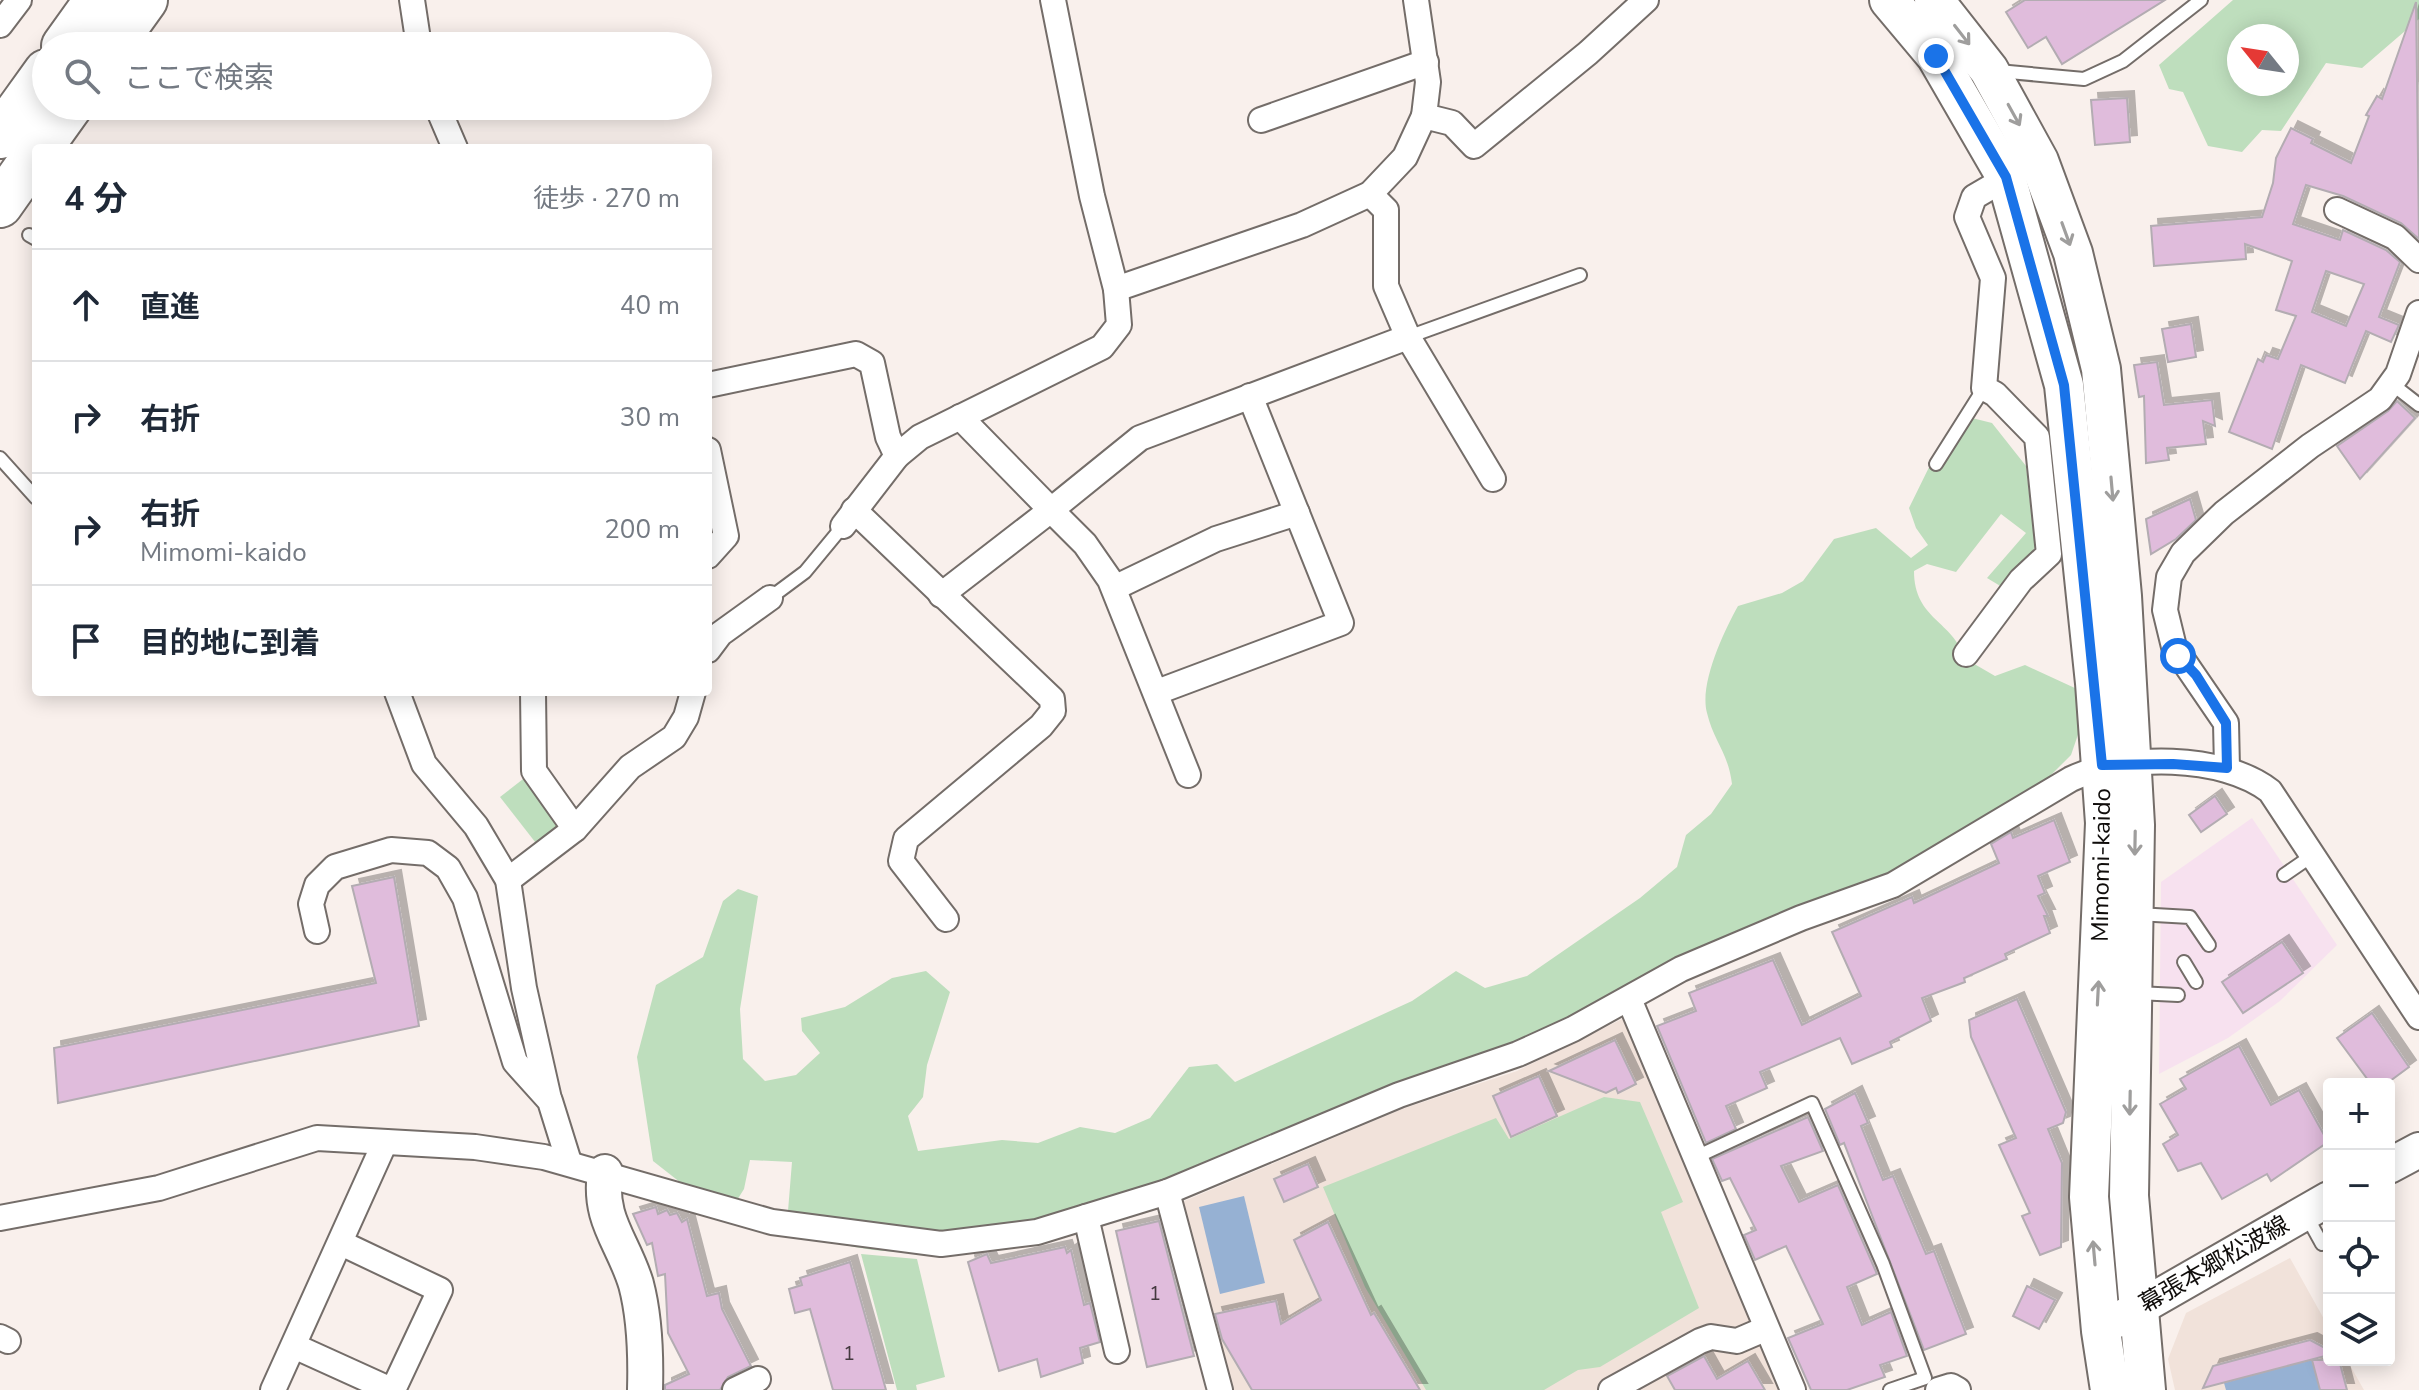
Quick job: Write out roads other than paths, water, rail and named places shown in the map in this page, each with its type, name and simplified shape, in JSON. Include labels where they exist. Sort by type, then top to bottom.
[{"type":"highway","points":[[74,32],[97,0]]},
{"type":"highway","points":[[122,32],[145,0]]},
{"type":"highway","points":[[0,136],[32,91]]},
{"type":"highway","points":[[43,144],[60,120]]},
{"type":"highway","points":[[22,226],[32,175]]},
{"type":"main road","name":"Mimomi-kaido","points":[[1889,0],[2022,169],[2073,253],[2101,369],[2122,596],[2117,765],[2133,914],[2129,1196],[2146,1390]]},
{"type":"main road","name":"Mimomi-kaido","points":[[1934,0],[1989,70],[2022,169]]},
{"type":"main road","name":"Mimomi-kaido","points":[[2110,1390],[2101,1331],[2089,1197],[2105,823],[2117,765]]},
{"type":"street","points":[[0,25],[19,0]]},
{"type":"street","points":[[412,0],[417,32]]},
{"type":"street","points":[[946,919],[901,861],[906,839],[1041,726],[1053,711],[1052,699],[941,595],[848,518],[897,456],[920,437],[1106,344],[1119,325],[1116,289],[1092,196],[1053,0]]},
{"type":"street","points":[[1116,289],[1302,225],[1370,194],[1405,157],[1424,116],[1426,62],[1416,0]]},
{"type":"street","points":[[1424,116],[1452,123],[1474,146],[1588,53],[1646,0]]},
{"type":"street","points":[[1261,120],[1426,62]]},
{"type":"street","points":[[443,120],[453,144]]},
{"type":"street","points":[[1966,654],[2021,580],[2049,554],[2037,437],[1984,388],[1993,278],[1967,217],[1974,197],[2022,169]]},
{"type":"street","points":[[1370,194],[1386,210],[1386,286],[1408,337],[1493,479]]},
{"type":"street","points":[[2337,210],[2395,237],[2419,260]]},
{"type":"street","points":[[2227,768],[2226,723],[2174,647],[2165,610],[2169,577],[2183,553],[2224,513],[2310,446],[2380,399],[2392,384],[2419,313]]},
{"type":"street","points":[[941,595],[1140,438],[1408,337]]},
{"type":"street","points":[[712,384],[856,354],[872,363],[888,437],[897,456]]},
{"type":"street","points":[[1157,692],[1341,623],[1250,396]]},
{"type":"street","points":[[960,417],[1085,544],[1114,588],[1188,775]]},
{"type":"street","points":[[712,469],[726,536],[712,552]]},
{"type":"street","points":[[1114,588],[1216,539],[1297,513]]},
{"type":"street","points":[[712,645],[720,634],[770,598]]},
{"type":"street","points":[[398,696],[424,764],[476,826],[508,880],[524,988],[550,1101],[569,1162]]},
{"type":"street","points":[[533,696],[534,771],[575,829]]},
{"type":"street","points":[[508,880],[575,829],[630,767],[674,737],[686,717],[692,696]]},
{"type":"street","points":[[0,1218],[159,1188],[317,1138],[475,1147],[569,1162],[672,1196],[772,1222],[941,1244],[1037,1232],[1167,1192],[1399,1095],[1518,1054],[1695,963],[1801,918],[1893,885],[2071,779],[2117,765],[2227,768],[2270,791],[2313,855],[2411,987],[2419,1017]]},
{"type":"street","points":[[317,931],[311,904],[317,885],[335,867],[391,850],[428,853],[448,868],[465,898],[515,1062],[550,1101]]},
{"type":"street","points":[[1629,999],[1793,1390]]},
{"type":"street","points":[[273,1390],[385,1142]]},
{"type":"street","points":[[2395,1163],[2419,1150]]},
{"type":"street","points":[[605,1172],[603,1205],[638,1297],[645,1390]]},
{"type":"street","points":[[1167,1192],[1218,1389]]},
{"type":"street","name":"幕張本郷松波線","points":[[2101,1331],[2317,1206]]},
{"type":"street","points":[[1086,1217],[1117,1351]]},
{"type":"street","points":[[294,1346],[392,1390],[440,1290],[341,1243]]},
{"type":"street","points":[[1611,1390],[1700,1341],[1711,1337],[1737,1341],[1765,1329]]},
{"type":"street","points":[[735,1390],[758,1379]]},
{"type":"street","points":[[1938,1390],[1951,1386],[1958,1390]]},
{"type":"lane","points":[[1989,70],[2084,79],[2123,61],[2201,0]]},
{"type":"lane","points":[[1408,337],[1580,275]]},
{"type":"lane","points":[[2392,384],[2419,405]]},
{"type":"lane","points":[[1936,464],[1984,388]]},
{"type":"lane","points":[[0,458],[32,494]]},
{"type":"lane","points":[[770,598],[805,572],[848,518]]},
{"type":"lane","points":[[2284,875],[2313,855]]},
{"type":"lane","points":[[2133,914],[2190,917],[2209,945]]},
{"type":"lane","points":[[2184,962],[2196,982]]},
{"type":"lane","points":[[2132,992],[2178,995]]},
{"type":"lane","points":[[1694,1158],[1812,1103],[1883,1264],[1925,1378],[1890,1390]]},
{"type":"lane","points":[[2317,1206],[2322,1244]]},
{"type":"water","points":[[1244,1196],[1265,1283],[1220,1294],[1199,1207]]},
{"type":"water","points":[[2312,1359],[2320,1390],[2226,1390],[2224,1383]]}]
